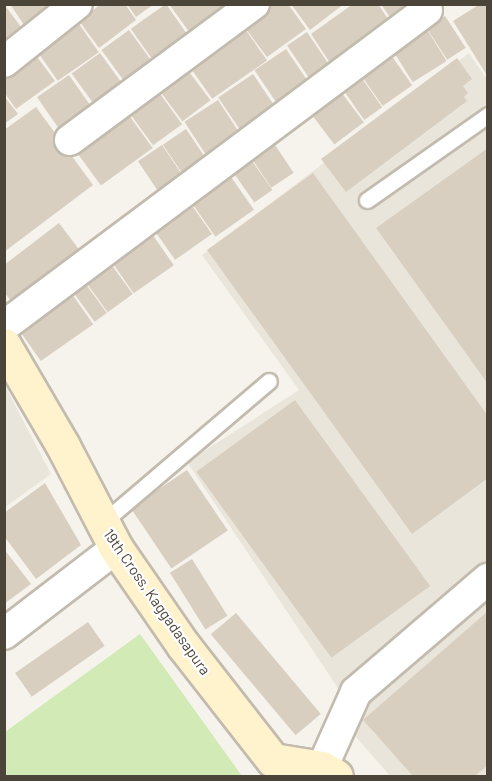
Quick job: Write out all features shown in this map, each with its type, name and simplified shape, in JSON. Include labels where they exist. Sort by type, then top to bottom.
[{"type":"street","points":[[4,62],[77,4]]},
{"type":"street","points":[[70,140],[254,4]]},
{"type":"street","points":[[4,326],[427,10]]},
{"type":"street","name":"19th Cross, Kaggadasapura","points":[[4,345],[63,447],[109,535],[183,645],[273,760],[329,772]]},
{"type":"street","points":[[4,634],[109,535]]},
{"type":"street","points":[[329,772],[356,692],[488,579]]},
{"type":"lane","points":[[367,200],[488,115]]},
{"type":"lane","points":[[109,535],[269,381]]},
{"type":"shaded area","points":[[469,53],[488,81],[487,561],[360,669],[340,691],[187,462],[299,390],[202,255]]},
{"type":"shaded area","points":[[4,384],[51,474],[5,507],[4,507]]},
{"type":"shaded area","points":[[487,593],[487,776],[390,776],[351,731],[357,707]]},
{"type":"green space","points":[[140,634],[242,776],[5,776],[5,732]]},
{"type":"building","points":[[4,4],[24,31],[4,45]]},
{"type":"building","points":[[10,4],[58,4],[26,28]]},
{"type":"building","points":[[101,4],[125,4],[136,20],[99,48],[79,21]]},
{"type":"building","points":[[127,4],[154,4],[136,17]]},
{"type":"building","points":[[166,4],[190,38],[155,63],[131,29]]},
{"type":"building","points":[[169,4],[228,4],[190,33]]},
{"type":"building","points":[[271,4],[288,4],[306,29],[267,57],[243,25]]},
{"type":"building","points":[[291,4],[344,4],[310,30]]},
{"type":"building","points":[[353,4],[378,4],[392,25],[332,66],[311,34]]},
{"type":"building","points":[[381,4],[420,4],[393,22]]},
{"type":"building","points":[[480,4],[488,4],[488,77],[453,21]]},
{"type":"building","points":[[445,16],[466,48],[447,60],[427,28]]},
{"type":"building","points":[[77,21],[99,52],[58,81],[36,50]]},
{"type":"building","points":[[243,26],[267,60],[212,99],[188,64]]},
{"type":"building","points":[[426,28],[447,61],[413,82],[392,49]]},
{"type":"building","points":[[129,30],[154,64],[126,84],[101,50]]},
{"type":"building","points":[[307,32],[330,67],[311,80],[287,45]]},
{"type":"building","points":[[286,49],[309,84],[278,105],[254,70]]},
{"type":"building","points":[[100,53],[124,86],[96,107],[72,74]]},
{"type":"building","points":[[35,54],[55,81],[16,109],[4,92],[4,75]]},
{"type":"building","points":[[391,55],[412,85],[383,106],[362,76]]},
{"type":"building","points":[[457,58],[472,79],[463,86],[468,93],[464,97],[467,101],[346,192],[321,159]]},
{"type":"building","points":[[187,69],[210,100],[183,121],[159,90]]},
{"type":"building","points":[[253,74],[276,109],[242,132],[218,97]]},
{"type":"building","points":[[69,75],[92,108],[60,130],[37,97]]},
{"type":"building","points":[[361,77],[382,107],[364,120],[343,90]]},
{"type":"building","points":[[158,91],[182,124],[153,145],[129,112]]},
{"type":"building","points":[[341,92],[364,122],[334,145],[311,114]]},
{"type":"building","points":[[4,96],[18,114],[4,124]]},
{"type":"building","points":[[218,100],[241,136],[208,158],[184,122]]},
{"type":"building","points":[[36,107],[93,185],[4,252],[4,130]]},
{"type":"building","points":[[128,114],[153,148],[101,186],[76,152]]},
{"type":"building","points":[[186,129],[207,160],[183,175],[163,145]]},
{"type":"building","points":[[273,142],[294,173],[271,188],[251,157]]},
{"type":"building","points":[[162,145],[185,179],[161,195],[138,161]]},
{"type":"building","points":[[488,148],[488,384],[376,228]]},
{"type":"building","points":[[250,158],[272,190],[254,203],[232,171]]},
{"type":"building","points":[[313,173],[488,416],[488,478],[412,534],[207,250]]},
{"type":"building","points":[[231,177],[254,210],[215,237],[192,204]]},
{"type":"building","points":[[193,207],[212,234],[175,260],[156,233]]},
{"type":"building","points":[[59,223],[84,256],[16,307],[4,292],[4,265]]},
{"type":"building","points":[[152,234],[174,265],[134,293],[112,262]]},
{"type":"building","points":[[111,264],[133,294],[108,312],[86,282]]},
{"type":"building","points":[[85,283],[107,313],[95,322],[73,292]]},
{"type":"building","points":[[72,294],[93,324],[41,361],[20,331]]},
{"type":"building","points":[[295,400],[430,586],[331,658],[196,472]]},
{"type":"building","points":[[187,470],[228,531],[171,569],[131,508]]},
{"type":"building","points":[[45,483],[81,545],[36,579],[4,536],[4,513]]},
{"type":"building","points":[[4,549],[31,584],[4,604]]},
{"type":"building","points":[[192,559],[228,616],[205,630],[170,573]]},
{"type":"building","points":[[488,611],[488,765],[475,776],[413,776],[363,720]]},
{"type":"building","points":[[236,613],[321,714],[296,735],[211,634]]},
{"type":"building","points":[[88,622],[105,646],[32,697],[15,673]]}]
